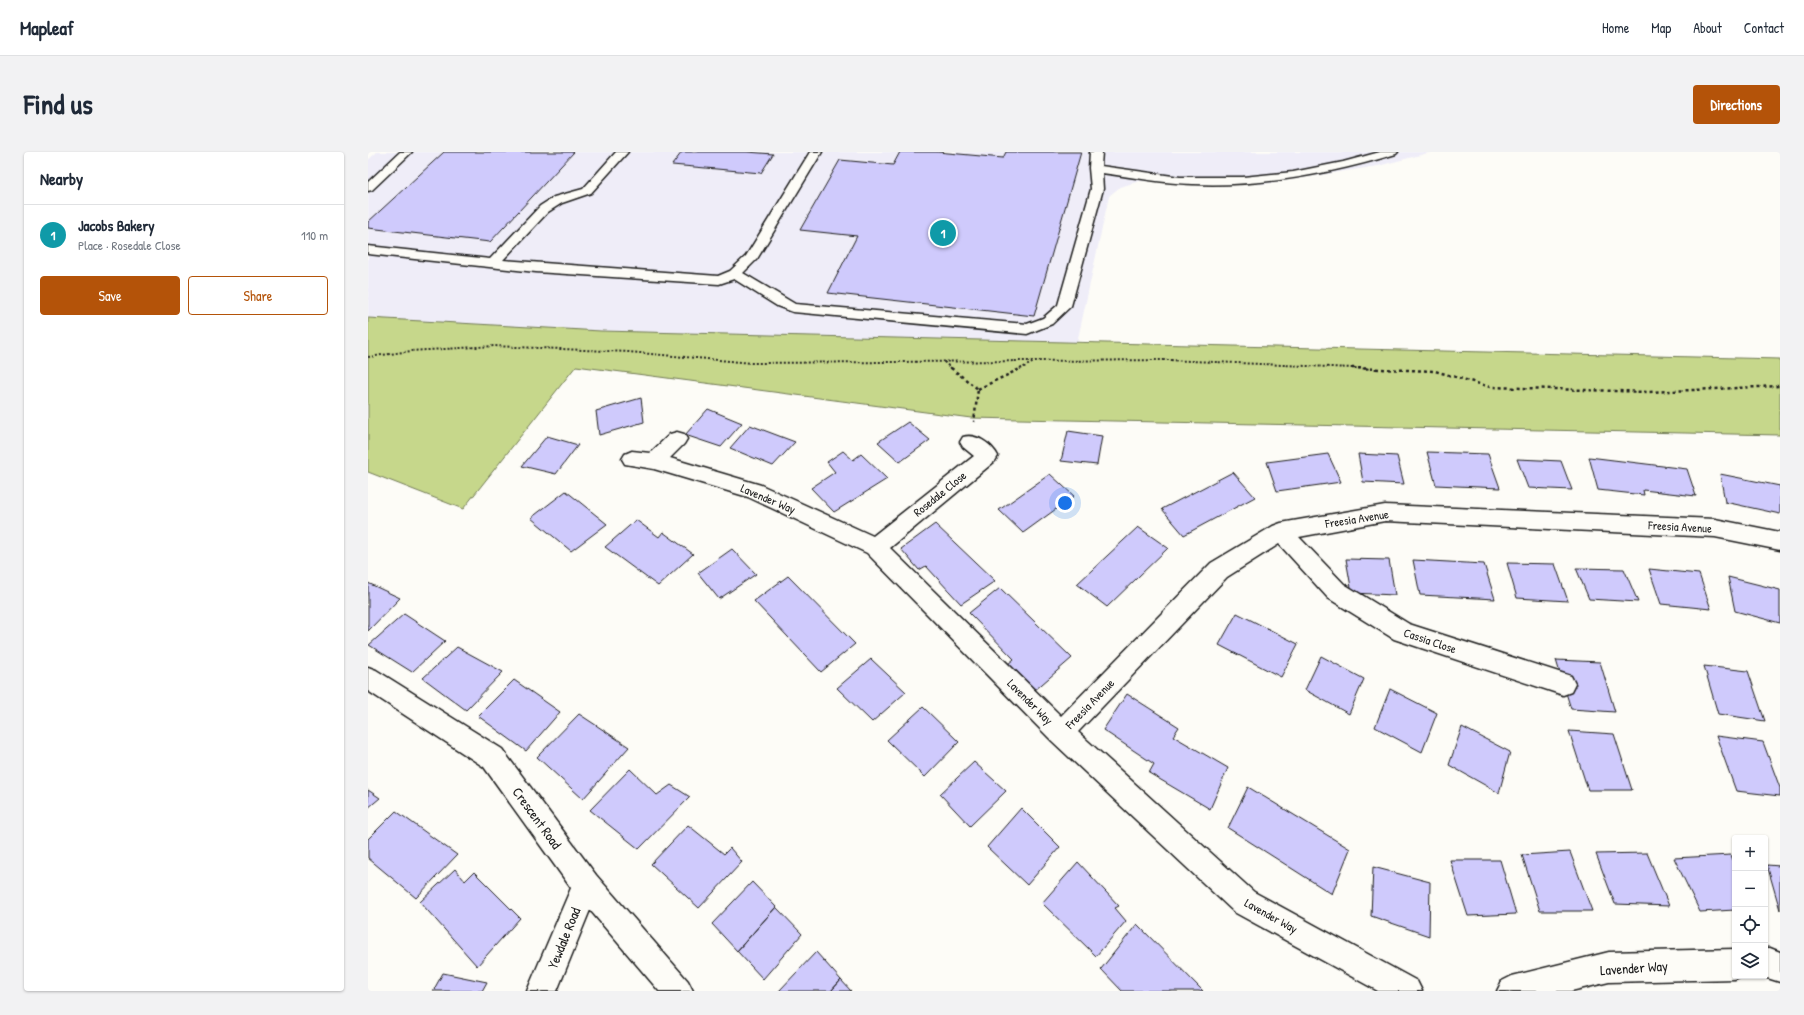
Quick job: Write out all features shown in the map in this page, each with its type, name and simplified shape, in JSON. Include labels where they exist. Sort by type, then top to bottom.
[{"type":"street","name":"Lavender Way","points":[[677,439],[643,460],[754,491],[875,547],[1061,733],[1244,902],[1407,991]]},
{"type":"street","name":"Rosedale Close","points":[[875,547],[988,456],[970,442]]},
{"type":"street","name":"Freesia Avenue","points":[[1061,733],[1219,570],[1281,532],[1385,513],[1715,528],[1780,541]]},
{"type":"street","name":"Cassia Close","points":[[1281,532],[1336,591],[1402,632],[1563,684]]},
{"type":"street","name":"Crescent Road","points":[[368,678],[494,758],[586,885],[678,991]]},
{"type":"street","name":"Yewdale Road","points":[[542,991],[586,885]]},
{"type":"street","points":[[1768,963],[1780,967]]},
{"type":"street","name":"Lavender Way","points":[[1512,991],[1608,967],[1732,964]]},
{"type":"lane","points":[[368,188],[406,152]]},
{"type":"lane","points":[[492,264],[544,208],[558,200],[587,191],[622,152]]},
{"type":"lane","points":[[368,250],[536,268],[720,280],[735,274],[751,259],[816,152]]},
{"type":"lane","points":[[735,274],[782,304],[793,308],[1027,329],[1038,327],[1056,316],[1064,306],[1097,189],[1098,178],[1095,168],[1096,152]]},
{"type":"lane","points":[[1095,168],[1190,181],[1256,180],[1302,174],[1366,160],[1392,152]]},
{"type":"path","points":[[368,357],[411,351],[494,346],[629,352],[752,363],[1168,360],[1435,371],[1490,387],[1649,392],[1780,386]]},
{"type":"path","points":[[978,389],[1036,361]]},
{"type":"path","points":[[944,362],[978,389]]},
{"type":"path","points":[[970,442],[978,389]]},
{"type":"shaded area","points":[[377,152],[1432,152],[1378,166],[1264,184],[1140,181],[1120,187],[1109,196],[1077,343],[601,331],[368,318],[368,160]]},
{"type":"green space","points":[[368,318],[601,331],[1780,359],[1780,435],[971,418],[576,366],[463,509],[368,472]]},
{"type":"building","points":[[444,152],[574,152],[490,242],[368,228],[368,222]]},
{"type":"building","points":[[682,152],[747,152],[773,154],[761,173],[672,165]]},
{"type":"building","points":[[900,152],[937,152],[1003,158],[1006,152],[1081,152],[1034,316],[828,293],[857,236],[800,230],[840,160],[893,165]]},
{"type":"building","points":[[641,398],[644,422],[599,435],[596,411]]},
{"type":"building","points":[[708,409],[742,423],[721,447],[685,435]]},
{"type":"building","points":[[908,422],[930,440],[900,462],[878,442]]},
{"type":"building","points":[[750,425],[795,442],[773,466],[730,448]]},
{"type":"building","points":[[1068,431],[1102,436],[1097,465],[1061,461]]},
{"type":"building","points":[[547,436],[578,445],[556,474],[522,466]]},
{"type":"building","points":[[843,451],[853,460],[861,454],[887,479],[834,512],[811,488],[835,472],[827,462]]},
{"type":"building","points":[[1427,452],[1488,454],[1500,488],[1436,485]]},
{"type":"building","points":[[1328,454],[1341,482],[1277,491],[1267,462]]},
{"type":"building","points":[[1358,454],[1397,456],[1404,484],[1363,482]]},
{"type":"building","points":[[1589,457],[1687,469],[1696,496],[1643,490],[1644,495],[1598,490]]},
{"type":"building","points":[[1517,459],[1561,461],[1572,490],[1528,488]]},
{"type":"building","points":[[1233,472],[1255,497],[1184,535],[1162,509]]},
{"type":"building","points":[[1050,474],[1074,496],[1023,533],[999,510]]},
{"type":"building","points":[[1720,474],[1780,486],[1780,514],[1725,502]]},
{"type":"building","points":[[566,491],[607,524],[571,551],[531,518]]},
{"type":"building","points":[[636,520],[659,537],[663,532],[693,554],[658,586],[605,547]]},
{"type":"building","points":[[935,524],[995,581],[961,604],[926,566],[919,570],[901,549]]},
{"type":"building","points":[[1138,527],[1168,548],[1107,607],[1077,584]]},
{"type":"building","points":[[732,549],[756,574],[719,599],[698,573]]},
{"type":"building","points":[[1346,559],[1389,560],[1395,595],[1352,593]]},
{"type":"building","points":[[1413,560],[1484,564],[1495,599],[1420,595]]},
{"type":"building","points":[[1507,563],[1555,564],[1568,601],[1517,598]]},
{"type":"building","points":[[1576,568],[1624,569],[1638,602],[1589,599]]},
{"type":"building","points":[[1649,569],[1699,574],[1711,609],[1661,604]]},
{"type":"building","points":[[788,576],[855,644],[821,672],[754,601]]},
{"type":"building","points":[[1728,577],[1780,590],[1780,623],[1735,611]]},
{"type":"building","points":[[368,583],[400,598],[368,631]]},
{"type":"building","points":[[1000,588],[1072,658],[1034,691],[1008,664],[1014,659],[969,613]]},
{"type":"building","points":[[1237,613],[1298,644],[1281,677],[1219,645]]},
{"type":"building","points":[[404,614],[445,641],[412,672],[369,645]]},
{"type":"building","points":[[457,647],[503,672],[466,710],[423,678]]},
{"type":"building","points":[[1321,656],[1364,679],[1349,714],[1305,690]]},
{"type":"building","points":[[871,659],[906,692],[872,722],[837,688]]},
{"type":"building","points":[[1556,660],[1600,662],[1615,712],[1571,709]]},
{"type":"building","points":[[1704,666],[1748,671],[1765,721],[1718,714]]},
{"type":"building","points":[[514,680],[560,712],[526,751],[478,716]]},
{"type":"building","points":[[1390,689],[1437,713],[1422,752],[1375,727]]},
{"type":"building","points":[[1127,694],[1179,727],[1173,736],[1228,768],[1210,809],[1149,773],[1154,764],[1103,730]]},
{"type":"building","points":[[923,707],[959,742],[925,777],[887,740]]},
{"type":"building","points":[[579,714],[629,747],[583,799],[537,757]]},
{"type":"building","points":[[1462,727],[1510,752],[1499,793],[1449,765]]},
{"type":"building","points":[[1569,731],[1614,734],[1632,790],[1588,790]]},
{"type":"building","points":[[1716,736],[1763,742],[1780,788],[1780,796],[1736,791]]},
{"type":"building","points":[[974,762],[1006,791],[970,826],[940,794]]},
{"type":"building","points":[[630,769],[657,795],[671,785],[690,797],[639,849],[590,810]]},
{"type":"building","points":[[1248,787],[1350,849],[1332,894],[1228,828]]},
{"type":"building","points":[[368,790],[380,798],[368,808]]},
{"type":"building","points":[[1021,808],[1060,847],[1027,885],[987,847]]},
{"type":"building","points":[[396,811],[457,855],[416,898],[368,858],[368,839]]},
{"type":"building","points":[[688,825],[724,854],[730,848],[742,862],[699,908],[651,864]]},
{"type":"building","points":[[1570,852],[1592,911],[1540,911],[1522,855]]},
{"type":"building","points":[[1647,853],[1669,906],[1615,904],[1596,854]]},
{"type":"building","points":[[1731,855],[1732,910],[1700,912],[1674,858]]},
{"type":"building","points":[[1450,860],[1500,860],[1516,914],[1468,916]]},
{"type":"building","points":[[1078,862],[1119,906],[1115,908],[1126,921],[1096,956],[1042,903]]},
{"type":"building","points":[[1768,865],[1780,866],[1780,910],[1768,868]]},
{"type":"building","points":[[1373,867],[1430,882],[1429,936],[1371,916]]},
{"type":"building","points":[[455,869],[465,881],[474,872],[520,918],[477,966],[420,902]]},
{"type":"building","points":[[752,882],[776,907],[737,951],[712,924]]},
{"type":"building","points":[[776,907],[802,934],[763,979],[737,951]]},
{"type":"building","points":[[1137,924],[1203,991],[1122,991],[1101,969]]},
{"type":"building","points":[[816,952],[841,980],[831,991],[779,991]]},
{"type":"building","points":[[443,973],[487,982],[482,991],[433,991]]},
{"type":"building","points":[[841,980],[851,991],[831,991]]},
{"type":"place","name":"Jacobs Bakery","points":[[943,233]]}]
